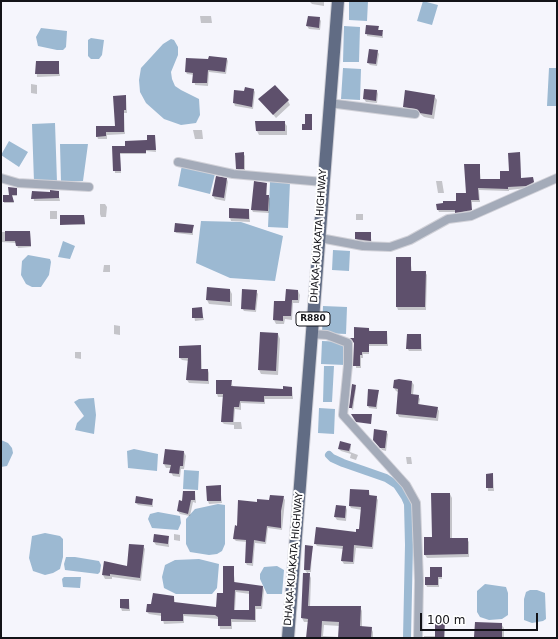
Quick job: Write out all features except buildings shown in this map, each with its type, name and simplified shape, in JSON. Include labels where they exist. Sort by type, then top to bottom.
[{"type":"main road","name":"DHAKA-KUAKATA HIGHWAY","points":[[288,638],[338,1]]},
{"type":"street","points":[[329,103],[415,114]]},
{"type":"street","points":[[178,162],[233,174],[323,182]]},
{"type":"street","points":[[1,178],[18,183],[89,187]]},
{"type":"street","points":[[320,238],[363,246],[390,246],[410,240],[448,219],[471,216],[557,178]]},
{"type":"street","points":[[311,334],[327,335],[348,343],[348,365],[343,415],[406,485],[416,503],[419,581],[418,638]]},
{"type":"water","points":[[349,1],[368,1],[367,21],[349,20]]},
{"type":"water","points":[[423,1],[438,5],[432,25],[417,21]]},
{"type":"water","points":[[344,26],[360,27],[359,62],[343,62]]},
{"type":"water","points":[[41,28],[67,31],[66,47],[63,50],[57,50],[38,46],[36,37]]},
{"type":"water","points":[[91,38],[104,40],[102,55],[99,59],[91,59],[88,56],[88,40]]},
{"type":"water","points":[[171,39],[174,40],[178,47],[178,55],[171,72],[172,79],[175,86],[199,99],[200,115],[196,123],[181,125],[164,119],[146,103],[140,92],[139,80],[141,68],[163,44]]},
{"type":"water","points":[[343,68],[361,69],[360,100],[341,99]]},
{"type":"water","points":[[549,68],[557,68],[557,106],[547,106]]},
{"type":"water","points":[[55,123],[57,182],[34,182],[32,124]]},
{"type":"water","points":[[9,141],[28,152],[19,167],[1,155]]},
{"type":"water","points":[[60,144],[88,144],[83,181],[61,182]]},
{"type":"water","points":[[182,165],[215,174],[210,194],[178,186]]},
{"type":"water","points":[[270,182],[290,182],[288,228],[268,227]]},
{"type":"water","points":[[201,221],[241,222],[283,236],[275,281],[230,278],[196,263]]},
{"type":"water","points":[[63,241],[75,246],[70,259],[58,257]]},
{"type":"water","points":[[333,250],[350,251],[349,271],[332,270]]},
{"type":"water","points":[[28,255],[50,259],[49,275],[41,287],[32,287],[26,284],[21,275],[22,261]]},
{"type":"water","points":[[323,306],[347,307],[346,334],[322,333]]},
{"type":"water","points":[[322,341],[346,342],[345,365],[321,364]]},
{"type":"water","points":[[324,366],[334,366],[332,402],[323,402]]},
{"type":"water","points":[[94,398],[96,415],[94,434],[75,430],[77,423],[84,416],[74,402],[79,399]]},
{"type":"water","points":[[319,408],[335,409],[334,434],[318,433]]},
{"type":"water","points":[[1,440],[8,443],[12,448],[13,453],[7,466],[1,467]]},
{"type":"water","points":[[134,449],[158,454],[157,471],[128,468],[127,451]]},
{"type":"water","points":[[184,470],[199,471],[198,490],[183,489]]},
{"type":"water","points":[[218,504],[225,505],[225,544],[222,551],[217,554],[209,555],[190,552],[186,544],[186,519],[195,509]]},
{"type":"water","points":[[158,512],[180,516],[181,523],[178,530],[152,528],[148,519],[150,514]]},
{"type":"water","points":[[45,533],[60,536],[63,539],[63,557],[60,569],[45,575],[33,571],[29,558],[32,536]]},
{"type":"water","points":[[66,557],[99,561],[101,565],[100,572],[98,574],[65,570],[64,564]]},
{"type":"water","points":[[199,559],[219,564],[217,588],[212,594],[176,594],[164,588],[162,577],[165,565],[175,560]]},
{"type":"water","points":[[277,566],[284,570],[282,594],[267,594],[260,579],[260,574],[264,567]]},
{"type":"water","points":[[64,577],[81,577],[80,588],[63,587],[62,579]]},
{"type":"water","points":[[485,584],[506,587],[508,593],[508,615],[502,619],[489,620],[480,617],[477,612],[477,591]]},
{"type":"water","points":[[530,590],[537,590],[545,593],[546,619],[543,621],[532,623],[524,620],[524,599],[526,592]]},
{"type":"waterway","points":[[329,455],[343,463],[386,478],[397,485],[408,504],[409,545],[407,638]]}]
